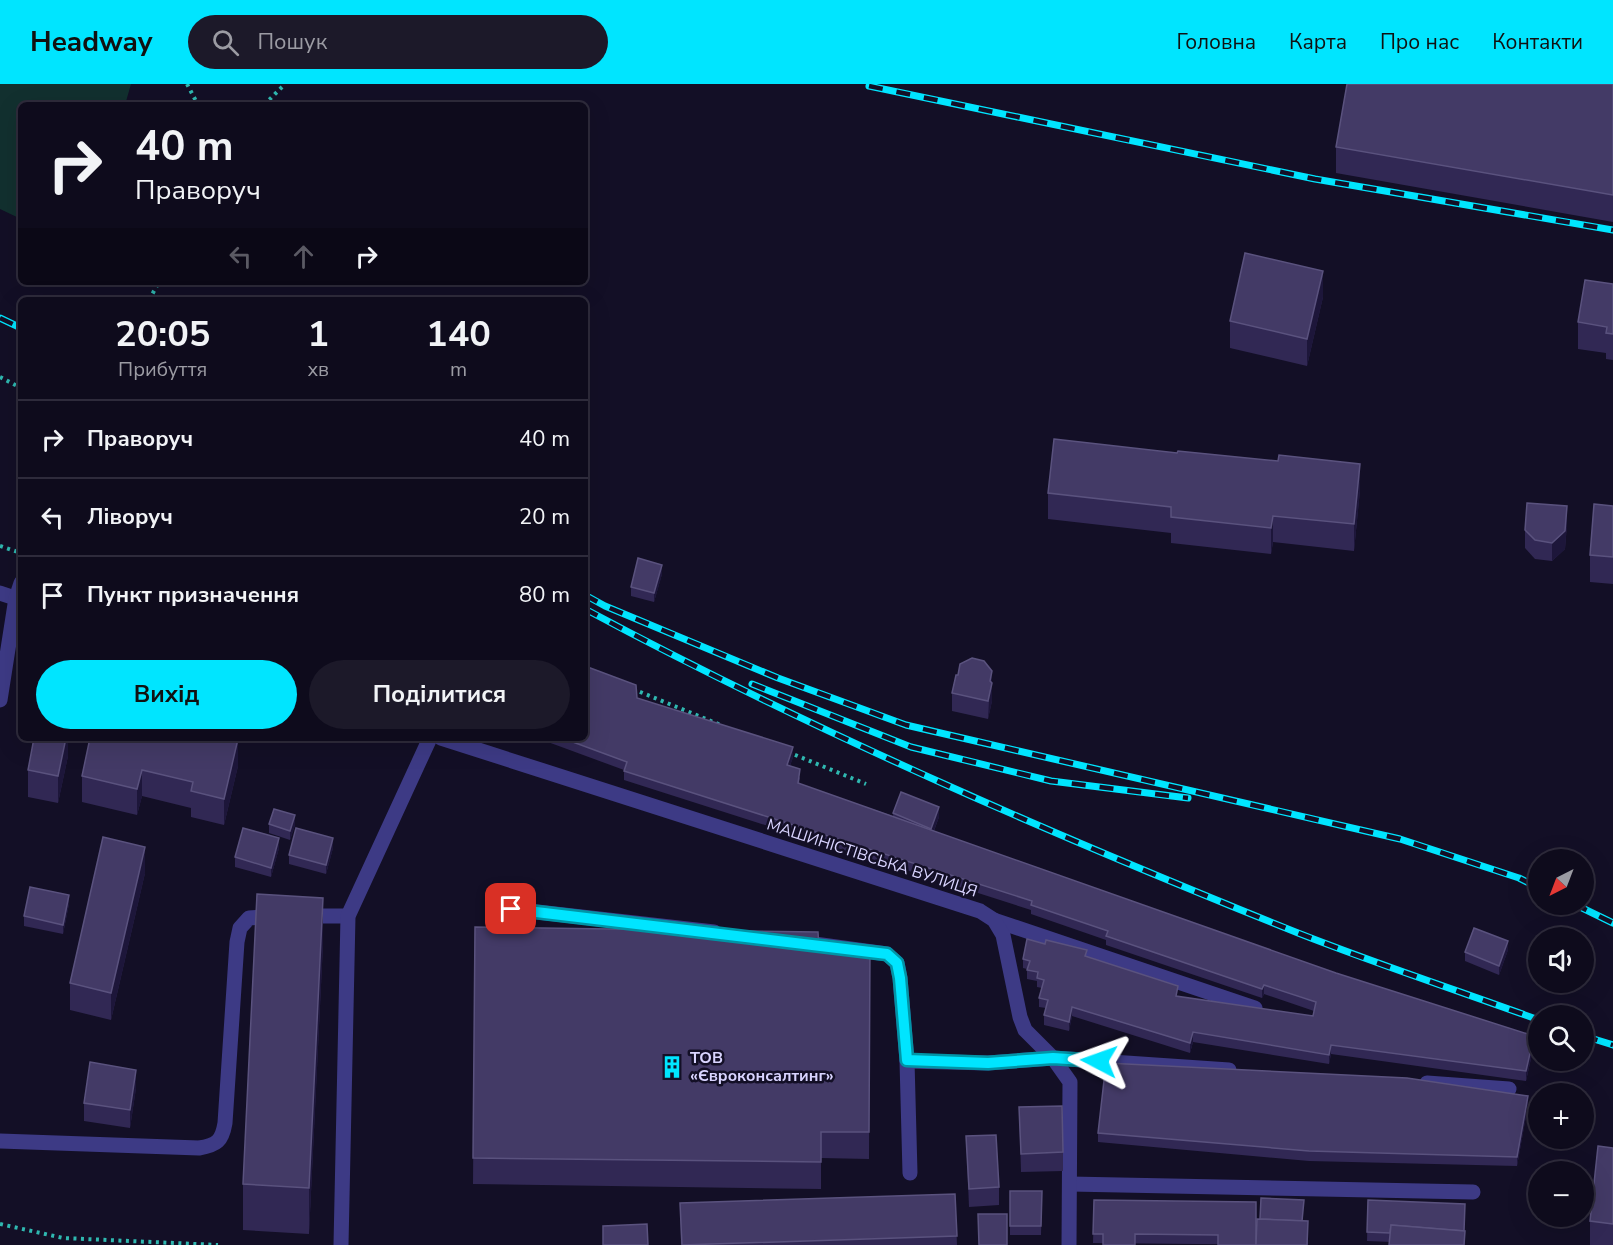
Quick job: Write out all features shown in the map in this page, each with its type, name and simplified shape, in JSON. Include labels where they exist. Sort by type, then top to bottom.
[{"type":"street","points":[[0,593],[18,599]]},
{"type":"street","points":[[0,700],[18,604]]},
{"type":"street","points":[[341,1245],[348,916],[429,741]]},
{"type":"street","name":"МАШИНІСТІВСЬКА ВУЛИЦЯ","points":[[450,741],[980,911],[994,920],[1255,1008]]},
{"type":"street","points":[[511,909],[732,934]]},
{"type":"street","points":[[0,1141],[199,1148],[214,1145],[223,1135],[225,1123],[237,942],[240,928],[249,918],[260,916],[348,916]]},
{"type":"street","points":[[994,920],[1003,935],[1020,1017],[1025,1029],[1053,1058],[1070,1082],[1069,1245]]},
{"type":"street","points":[[790,941],[887,954],[897,963],[907,1060],[910,1173]]},
{"type":"street","points":[[907,1060],[988,1063],[1053,1058],[1240,1071]]},
{"type":"street","points":[[1416,1082],[1509,1089]]},
{"type":"street","points":[[1070,1184],[1473,1192]]},
{"type":"path","points":[[187,84],[196,102]]},
{"type":"path","points":[[267,102],[285,84]]},
{"type":"path","points":[[0,377],[18,386]]},
{"type":"path","points":[[0,546],[18,552]]},
{"type":"path","points":[[628,687],[726,727]]},
{"type":"path","points":[[780,749],[867,784]]},
{"type":"path","points":[[0,1224],[63,1238],[218,1245]]},
{"type":"green space","points":[[0,84],[131,84],[126,102],[18,102],[18,218],[0,209]]},
{"type":"building","points":[[1347,84],[1613,84],[1613,195],[1336,147]]},
{"type":"building","points":[[1245,253],[1323,271],[1307,339],[1230,321]]},
{"type":"building","points":[[1585,280],[1613,284],[1613,334],[1606,333],[1607,327],[1578,322]]},
{"type":"building","points":[[1054,439],[1177,453],[1178,451],[1278,461],[1279,455],[1360,464],[1354,524],[1273,516],[1271,528],[1171,517],[1171,507],[1048,493]]},
{"type":"building","points":[[1527,503],[1567,506],[1565,531],[1552,543],[1535,540],[1525,530]]},
{"type":"building","points":[[1594,504],[1613,506],[1613,557],[1590,555]]},
{"type":"building","points":[[638,558],[662,565],[654,593],[631,587]]},
{"type":"building","points":[[972,658],[984,661],[992,671],[988,701],[952,693],[960,664]]},
{"type":"building","points":[[588,667],[636,685],[637,698],[793,747],[787,765],[800,769],[798,783],[1336,973],[1528,1034],[1526,1071],[1331,1045],[1329,1055],[1193,1032],[1190,1043],[1072,1007],[1069,1022],[1044,1015],[1048,1000],[1039,998],[1044,980],[1037,978],[1038,972],[1027,970],[1030,961],[1023,959],[1027,939],[1045,944],[1046,940],[1087,950],[1085,956],[1178,986],[1176,996],[1313,1016],[1316,1002],[1264,985],[1262,989],[1106,936],[1108,931],[1031,905],[1032,901],[624,771],[627,762],[570,741],[588,741]]},
{"type":"building","points":[[33,741],[65,741],[58,776],[28,770]]},
{"type":"building","points":[[89,741],[238,741],[224,799],[191,791],[193,782],[142,770],[137,789],[82,776]]},
{"type":"building","points":[[901,792],[939,807],[931,829],[893,813]]},
{"type":"building","points":[[274,809],[295,815],[290,831],[269,824]]},
{"type":"building","points":[[243,828],[279,838],[271,868],[235,857]]},
{"type":"building","points":[[296,828],[333,838],[326,865],[289,855]]},
{"type":"building","points":[[103,837],[145,847],[111,993],[70,983]]},
{"type":"building","points":[[30,887],[69,895],[63,925],[24,916]]},
{"type":"building","points":[[257,894],[323,898],[309,1188],[243,1184]]},
{"type":"building","name":"ТОВ «Євроконсалтинг»","points":[[475,927],[818,932],[819,949],[870,950],[869,1132],[821,1132],[821,1162],[473,1158]]},
{"type":"building","points":[[1474,928],[1508,941],[1499,966],[1465,952]]},
{"type":"building","points":[[90,1062],[136,1070],[130,1110],[84,1103]]},
{"type":"building","points":[[1106,1063],[1407,1078],[1528,1096],[1517,1157],[1309,1151],[1098,1133]]},
{"type":"building","points":[[1062,1106],[1063,1152],[1021,1154],[1019,1107]]},
{"type":"building","points":[[996,1135],[999,1187],[969,1189],[966,1136]]},
{"type":"building","points":[[1598,1146],[1613,1148],[1613,1224],[1594,1222],[1594,1184]]},
{"type":"building","points":[[1010,1191],[1042,1191],[1041,1226],[1010,1226]]},
{"type":"building","points":[[955,1194],[957,1236],[682,1245],[680,1203]]},
{"type":"building","points":[[1261,1198],[1304,1200],[1302,1221],[1260,1219]]},
{"type":"building","points":[[1094,1200],[1256,1202],[1256,1245],[1218,1245],[1218,1235],[1135,1234],[1135,1245],[1103,1245],[1103,1234],[1093,1234]]},
{"type":"building","points":[[1368,1200],[1465,1204],[1464,1231],[1391,1225],[1390,1233],[1367,1232]]},
{"type":"building","points":[[978,1214],[1007,1214],[1007,1245],[979,1245]]},
{"type":"building","points":[[1257,1219],[1308,1221],[1307,1245],[1256,1245]]},
{"type":"building","points":[[647,1224],[648,1245],[603,1245],[603,1226]]},
{"type":"building","points":[[1391,1225],[1465,1231],[1464,1245],[1389,1245]]},
{"type":"railway","points":[[869,86],[1315,179],[1613,230]]},
{"type":"railway","points":[[0,318],[18,327]]},
{"type":"railway","points":[[588,597],[605,606],[778,678],[906,725],[1400,839],[1528,882]]},
{"type":"railway","points":[[588,611],[759,698],[848,740],[1117,859],[1298,933],[1528,1016]]},
{"type":"railway","points":[[752,684],[911,747],[1051,781],[1188,798]]},
{"type":"railway","points":[[1594,914],[1613,923]]},
{"type":"railway","points":[[1594,1039],[1613,1045]]},
{"type":"place","name":"ТОВ «Євроконсалтинг»","points":[[672,1067]]},
{"type":"route","points":[[511,909],[871,950],[887,954],[897,963],[900,978],[907,1060],[988,1063],[1053,1058],[1099,1061]]}]
